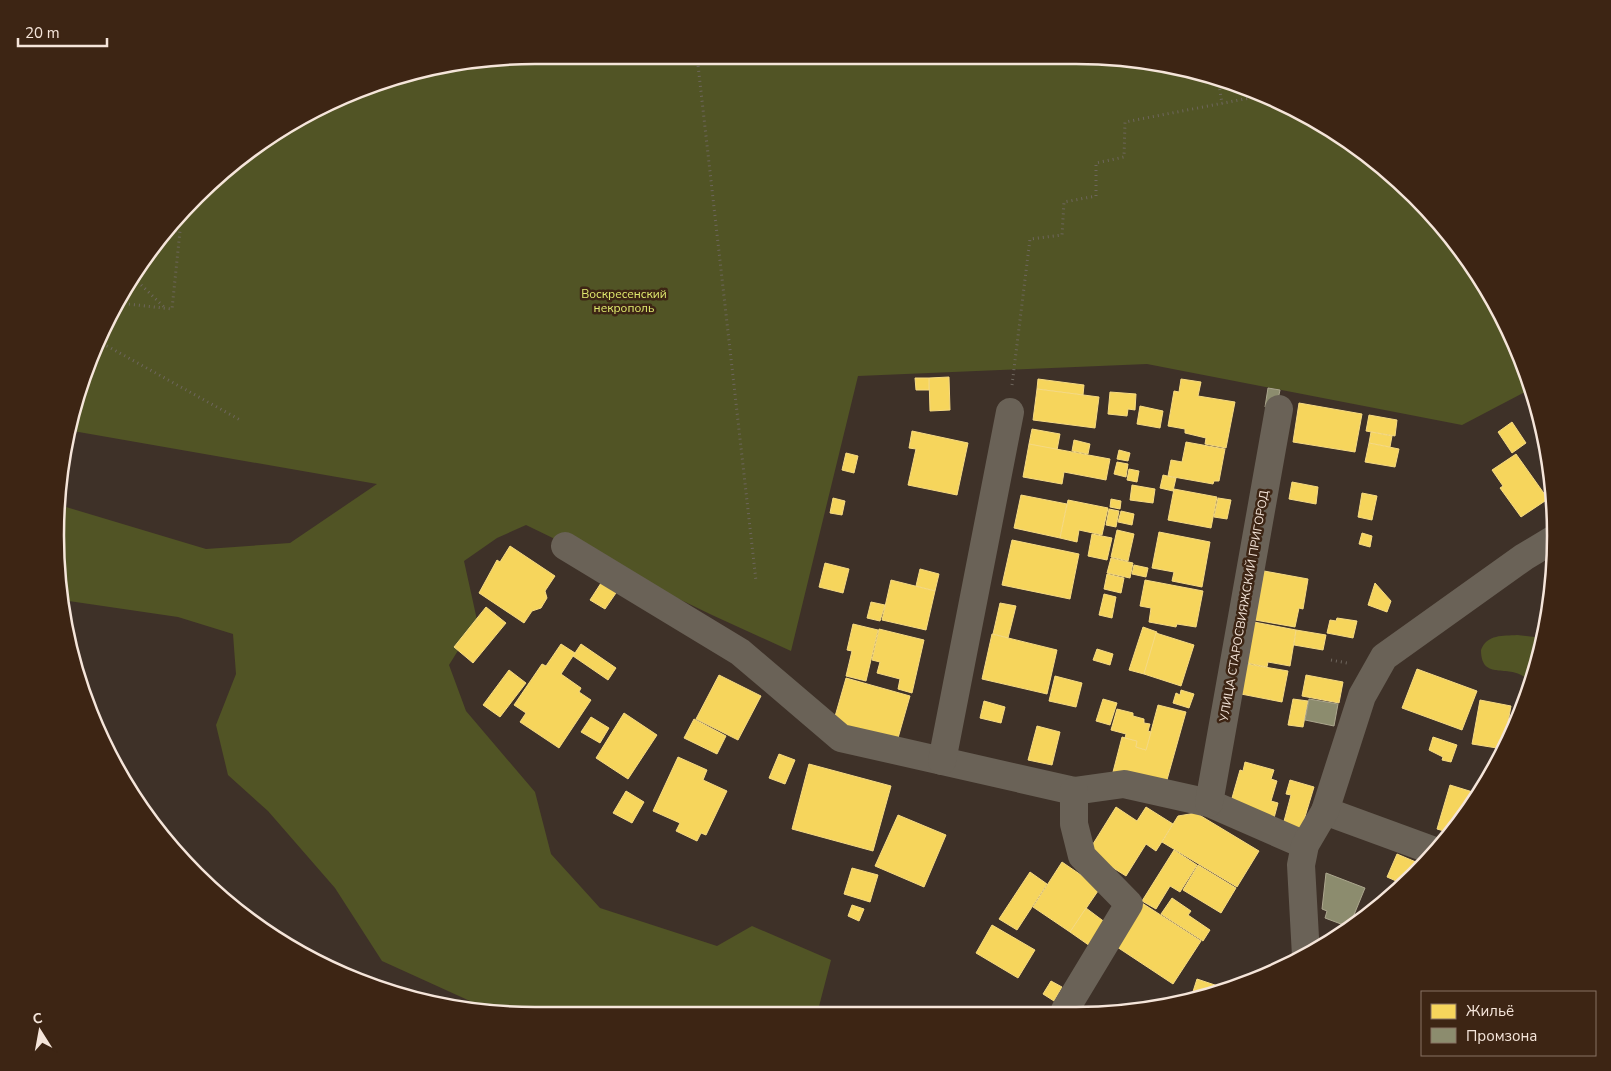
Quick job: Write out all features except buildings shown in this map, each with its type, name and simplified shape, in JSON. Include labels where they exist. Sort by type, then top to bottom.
[{"type":"street","name":"УЛИЦА СТАРОСВИЯЖСКИЙ ПРИГОРОД","points":[[1209,803],[1279,408]]},
{"type":"street","points":[[942,761],[1010,412]]},
{"type":"street","points":[[1306,947],[1301,865],[1306,845],[1325,811],[1362,696],[1384,657],[1524,557],[1547,543]]},
{"type":"street","points":[[565,546],[740,652],[841,738],[1074,791],[1124,784],[1209,803],[1306,845]]},
{"type":"street","points":[[1067,1007],[1130,904],[1082,856],[1074,824],[1074,791]]},
{"type":"street","points":[[1325,811],[1428,849]]},
{"type":"path","points":[[698,64],[756,581]]},
{"type":"path","points":[[1219,87],[1222,104]]},
{"type":"path","points":[[1010,412],[1013,370],[1030,240],[1062,235],[1064,202],[1096,196],[1096,163],[1124,157],[1125,122],[1251,98]]},
{"type":"path","points":[[125,304],[172,309],[180,231],[175,231]]},
{"type":"path","points":[[138,282],[166,308]]},
{"type":"path","points":[[104,345],[242,421]]},
{"type":"green space","name":"Воскресенский некрополь","points":[[1076,64],[1137,68],[1168,73],[1227,89],[1284,112],[1338,143],[1363,161],[1409,202],[1450,248],[1468,273],[1499,327],[1525,393],[1462,425],[1147,364],[858,376],[791,651],[526,525],[497,538],[464,561],[477,620],[449,665],[466,711],[535,792],[551,854],[600,908],[717,946],[752,926],[831,960],[819,1007],[536,1007],[474,1003],[382,961],[335,888],[268,811],[228,775],[216,725],[236,674],[233,634],[178,617],[69,601],[65,566],[65,507],[206,549],[290,543],[377,484],[76,431],[89,384],[100,355],[112,327],[127,300],[161,248],[181,224],[224,181],[273,143],[327,112],[355,100],[413,80],[443,73],[505,65]]},
{"type":"green space","points":[[1517,635],[1536,637],[1525,678],[1516,673],[1490,669],[1485,665],[1481,650],[1491,638]]}]
